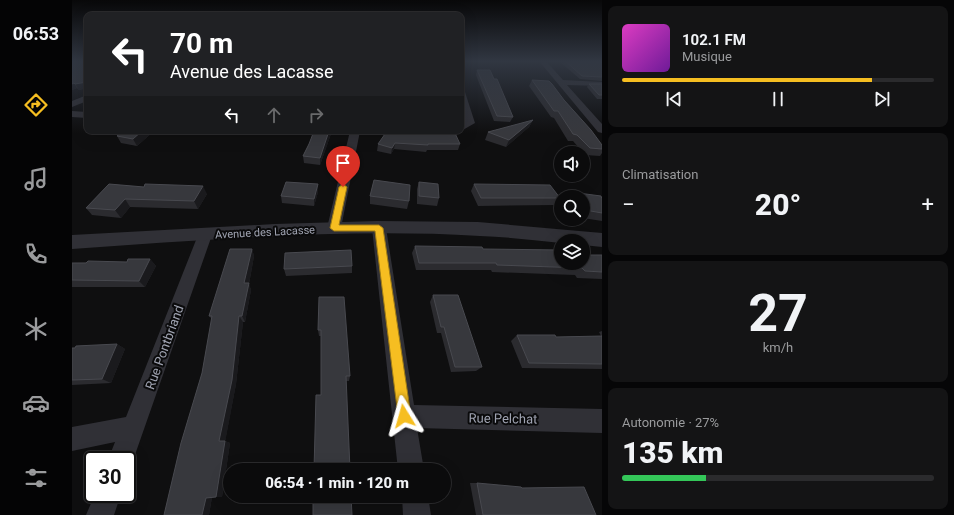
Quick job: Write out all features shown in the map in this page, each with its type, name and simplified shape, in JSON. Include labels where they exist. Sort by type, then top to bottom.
[{"type":"street","points":[[563,85],[602,130]]},
{"type":"street","points":[[72,104],[84,99]]},
{"type":"street","points":[[72,114],[84,115]]},
{"type":"street","points":[[334,228],[353,134]]},
{"type":"street","name":"Avenue des Lacasse","points":[[72,242],[334,228],[478,229],[602,240]]},
{"type":"street","points":[[379,228],[410,463]]},
{"type":"street","name":"Rue Pontbriand","points":[[124,451],[205,235]]},
{"type":"street","name":"Rue Pelchat","points":[[404,416],[602,421]]},
{"type":"street","points":[[72,439],[134,426]]},
{"type":"street","points":[[100,515],[105,503]]},
{"type":"street","points":[[416,503],[417,515]]},
{"type":"building","points":[[484,85],[500,85],[513,117],[497,116]]},
{"type":"building","points":[[536,85],[553,85],[591,130],[602,145],[602,149],[590,148],[590,146],[588,146],[577,135],[573,134],[558,111],[554,111]]},
{"type":"building","points":[[590,85],[602,85],[602,95],[599,95]]},
{"type":"building","points":[[533,120],[509,140],[488,132]]},
{"type":"building","points":[[119,134],[139,134],[133,139],[117,136]]},
{"type":"building","points":[[313,134],[328,134],[320,158],[303,156]]},
{"type":"building","points":[[385,134],[455,134],[460,144],[428,145],[395,143],[392,148],[378,144]]},
{"type":"building","points":[[374,180],[410,185],[409,201],[370,196]]},
{"type":"building","points":[[286,182],[318,184],[314,199],[281,196]]},
{"type":"building","points":[[419,182],[438,184],[439,198],[419,196]]},
{"type":"building","points":[[109,184],[144,187],[145,184],[203,186],[194,201],[125,199],[115,210],[86,208]]},
{"type":"building","points":[[474,184],[550,185],[554,190],[554,198],[481,198]]},
{"type":"building","points":[[590,195],[601,196],[602,213],[590,211]]},
{"type":"building","points":[[415,246],[554,250],[554,267],[497,265],[496,263],[419,263]]},
{"type":"building","points":[[230,249],[252,249],[244,283],[249,283],[242,316],[239,316],[232,380],[219,441],[225,441],[216,497],[206,498],[202,515],[164,515],[181,443],[202,373],[212,316],[209,316]]},
{"type":"building","points":[[351,250],[352,266],[284,269],[285,253]]},
{"type":"building","points":[[590,255],[602,255],[602,272],[584,270],[590,270]]},
{"type":"building","points":[[128,259],[150,259],[139,281],[72,280],[72,263],[86,263],[88,261],[127,262]]},
{"type":"building","points":[[433,295],[458,295],[482,367],[455,367],[444,327],[441,327]]},
{"type":"building","points":[[319,297],[344,297],[350,376],[346,376],[350,463],[314,463],[316,395],[321,395],[321,330],[318,330]]},
{"type":"building","points":[[517,335],[555,335],[556,337],[602,336],[602,364],[529,363]]},
{"type":"building","points":[[117,344],[102,379],[72,380],[72,348],[75,348],[76,346]]},
{"type":"building","points":[[477,483],[522,488],[584,487],[596,515],[483,515]]},
{"type":"building","points":[[313,503],[351,503],[352,515],[313,515]]},
{"type":"route","points":[[343,187],[334,228],[379,228],[404,416]]}]
